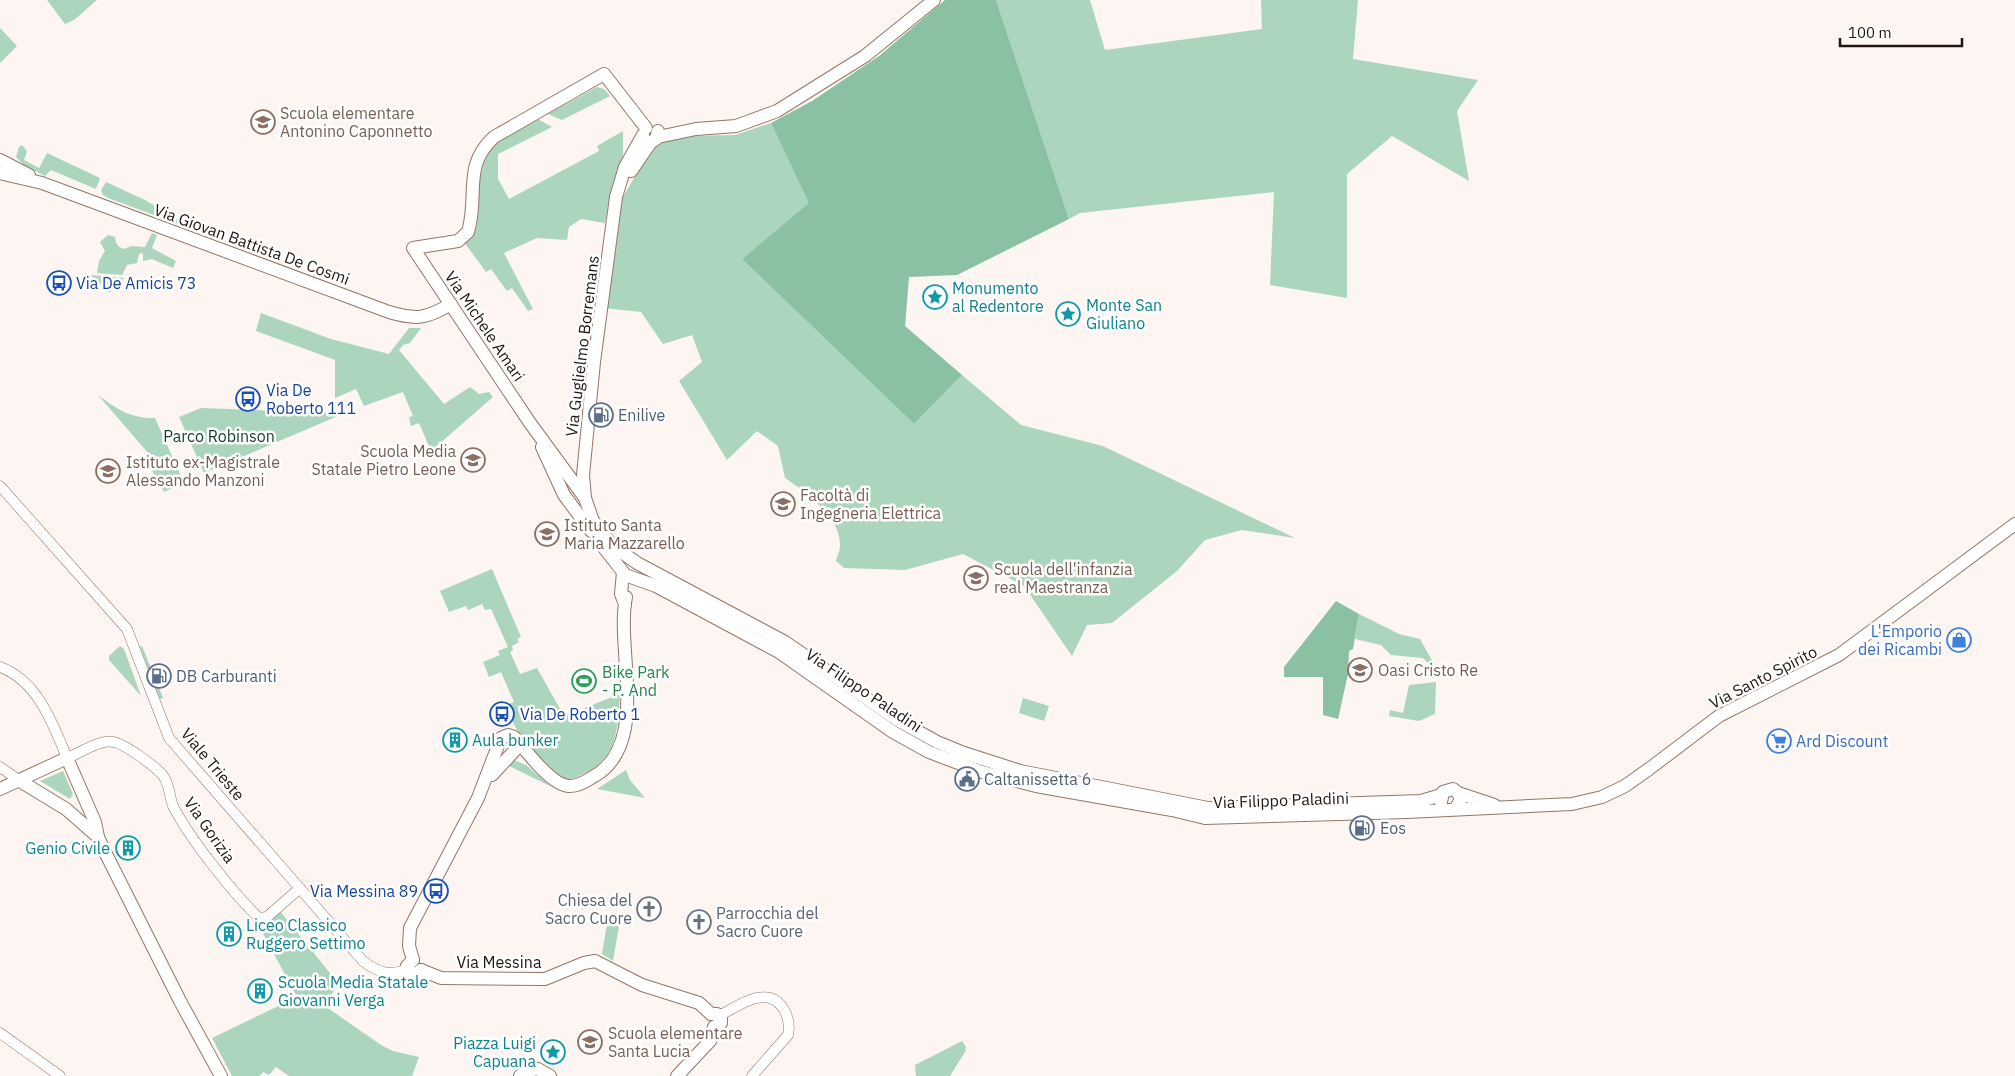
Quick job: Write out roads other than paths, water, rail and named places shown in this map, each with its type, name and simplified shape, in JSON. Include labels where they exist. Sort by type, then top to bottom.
[{"type":"main road","points":[[650,134],[684,126],[696,129],[736,126],[777,111],[858,62],[934,0]]},
{"type":"main road","name":"Via Michele Amari","points":[[554,461],[413,248],[458,241],[464,237],[470,226],[475,163],[480,152],[494,136],[604,74],[650,134]]},
{"type":"main road","name":"Via Guglielmo Borremans","points":[[579,479],[585,453],[616,197],[650,134]]},
{"type":"main road","points":[[0,160],[42,183]]},
{"type":"main road","points":[[0,172],[42,183]]},
{"type":"main road","name":"Via Giovan Battista De Cosmi","points":[[42,183],[389,312],[410,318],[421,318],[451,304]]},
{"type":"main road","points":[[554,461],[574,461],[581,458],[585,453]]},
{"type":"main road","points":[[554,461],[564,482],[579,479],[589,516],[601,544]]},
{"type":"main road","points":[[554,461],[564,495],[601,544],[629,571]]},
{"type":"main road","points":[[414,967],[409,946],[410,928],[483,786],[500,741],[504,736],[511,736],[516,740],[559,784],[576,785],[603,771],[619,751],[626,716],[625,604],[629,571],[613,546],[589,516]]},
{"type":"main road","name":"Via Santo Spirito","points":[[1504,806],[1572,804],[1602,797],[1625,786],[1719,716],[1839,656],[2015,524]]},
{"type":"main road","name":"Via Filippo Paladini","points":[[629,571],[785,642],[899,721],[937,742],[1020,771],[1208,808],[1421,801],[1441,795]]},
{"type":"main road","name":"Via Filippo Paladini","points":[[629,571],[779,652],[893,732],[929,752],[982,772],[1036,786],[1172,810],[1205,818],[1487,809],[1504,806]]},
{"type":"main road","points":[[483,786],[512,753],[517,746],[516,740]]},
{"type":"main road","points":[[499,747],[502,752],[512,753],[541,767]]},
{"type":"main road","points":[[0,789],[67,758],[95,822],[98,837],[180,1001],[221,1076]]},
{"type":"main road","points":[[20,780],[66,809],[98,837]]},
{"type":"main road","points":[[1458,793],[1461,799],[1453,809],[1442,804],[1441,795],[1450,789],[1488,804],[1504,806]]},
{"type":"main road","points":[[66,809],[76,806],[84,798]]},
{"type":"main road","name":"Via Messina","points":[[414,967],[441,978],[545,979],[584,963],[595,961],[642,984],[692,1000],[715,1019]]},
{"type":"main road","points":[[677,1076],[710,1041],[715,1019]]},
{"type":"main road","points":[[520,1076],[527,1071],[538,1068],[550,1076]]},
{"type":"street","name":"Viale Trieste","points":[[0,486],[127,629],[169,738],[370,966],[388,973],[414,967]]},
{"type":"street","points":[[0,668],[16,676],[36,696],[52,723],[67,758]]},
{"type":"street","name":"Via Gorizia","points":[[67,758],[104,743],[114,742],[136,754],[162,774],[169,787],[172,804],[189,832],[214,866],[259,918],[267,917],[300,888]]},
{"type":"street","points":[[0,767],[20,780]]},
{"type":"street","points":[[715,1019],[744,1002],[763,996],[778,1001],[787,1013],[790,1027],[788,1035],[752,1076]]},
{"type":"street","points":[[0,1033],[60,1076]]},
{"type":"place","name":"Scuola elementare Antonino Caponnetto","points":[[263,122]]},
{"type":"place","name":"Via De Amicis 73","points":[[59,283]]},
{"type":"place","name":"Monumento al Redentore","points":[[935,297]]},
{"type":"place","name":"Monte San Giuliano","points":[[1068,314]]},
{"type":"place","name":"Via De Roberto 111","points":[[248,399]]},
{"type":"place","name":"Enilive","points":[[601,415]]},
{"type":"place","name":"Scuola Media Statale Pietro Leone","points":[[473,460]]},
{"type":"place","name":"Istituto ex-Magistrale Alessando Manzoni","points":[[108,471]]},
{"type":"place","name":"Facoltà di Ingegneria Elettrica","points":[[783,504]]},
{"type":"place","name":"Istituto Santa Maria Mazzarello","points":[[547,534]]},
{"type":"place","name":"Scuola dell'infanzia real Maestranza","points":[[976,578]]},
{"type":"place","name":"L'Emporio dei Ricambi","points":[[1959,640]]},
{"type":"place","name":"Oasi Cristo Re","points":[[1360,670]]},
{"type":"place","name":"DB Carburanti","points":[[159,676]]},
{"type":"place","name":"Bike Park - P. And","points":[[584,681]]},
{"type":"place","name":"Via De Roberto 1","points":[[502,714]]},
{"type":"place","name":"Aula bunker","points":[[455,740]]},
{"type":"place","name":"Ard Discount","points":[[1779,741]]},
{"type":"place","name":"Caltanissetta 6","points":[[967,779]]},
{"type":"place","name":"Eos","points":[[1362,828]]},
{"type":"place","name":"Genio Civile","points":[[128,848]]},
{"type":"place","name":"Via Messina 89","points":[[436,891]]},
{"type":"place","name":"Chiesa del Sacro Cuore","points":[[649,909]]},
{"type":"place","name":"Parrocchia del Sacro Cuore","points":[[699,922]]},
{"type":"place","name":"Liceo Classico Ruggero Settimo","points":[[229,934]]},
{"type":"place","name":"Scuola Media Statale Giovanni Verga","points":[[260,991]]},
{"type":"place","name":"Scuola elementare Santa Lucia","points":[[590,1042]]},
{"type":"place","name":"Piazza Luigi Capuana","points":[[553,1052]]},
{"type":"park label","name":"Parco Robinson","points":[[219,436]]}]
